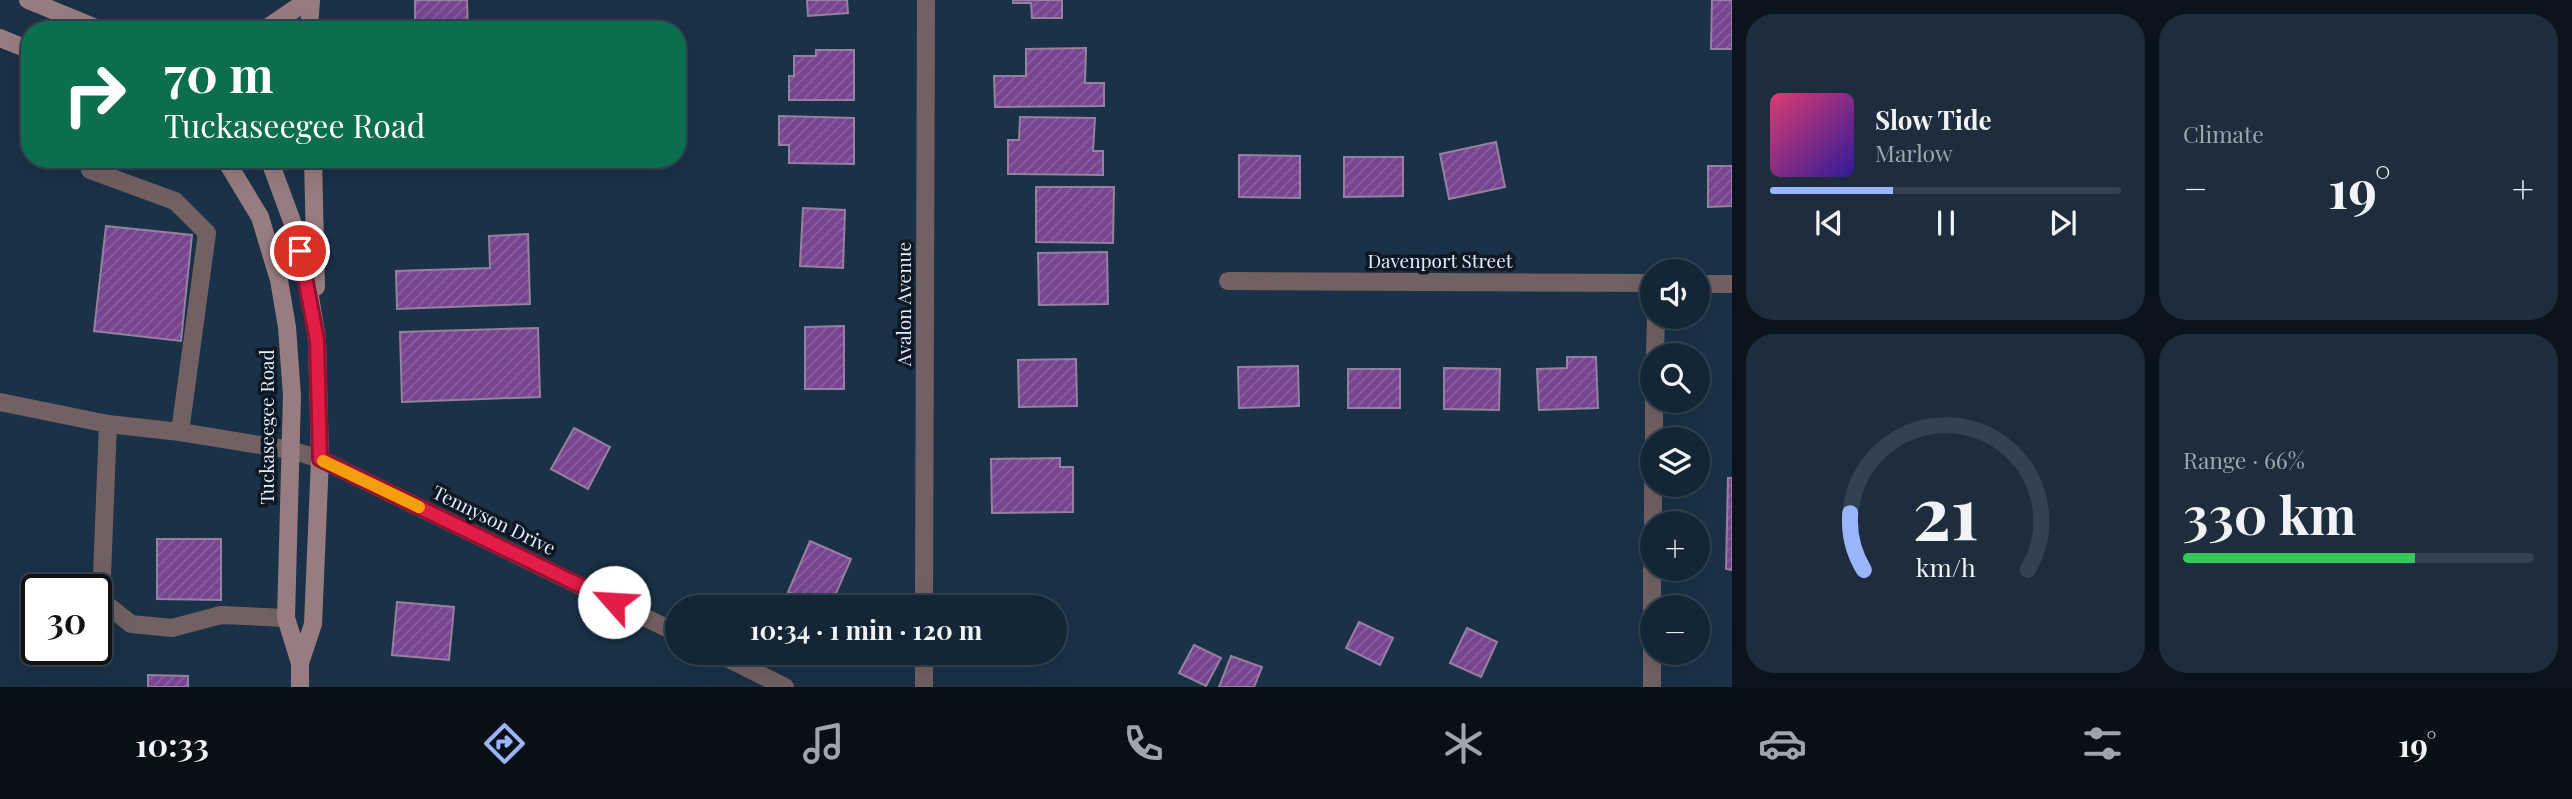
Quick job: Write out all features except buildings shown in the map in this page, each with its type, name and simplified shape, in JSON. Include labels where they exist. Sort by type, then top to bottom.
[{"type":"main road","points":[[28,0],[79,21]]},
{"type":"main road","points":[[278,21],[309,0]]},
{"type":"main road","points":[[309,0],[309,21]]},
{"type":"main road","points":[[0,38],[21,46]]},
{"type":"main road","name":"Tuckaseegee Road","points":[[230,168],[260,217],[279,280],[287,327],[292,396],[286,618],[300,663],[300,687]]},
{"type":"main road","name":"Tuckaseegee Road","points":[[272,168],[291,216],[307,278],[317,340],[320,459],[313,624],[300,663]]},
{"type":"main road","points":[[313,168],[317,340]]},
{"type":"street","name":"Avalon Avenue","points":[[924,595],[926,0]]},
{"type":"street","points":[[90,170],[175,201],[207,233],[180,432]]},
{"type":"street","name":"Davenport Street","points":[[1228,281],[1640,283]]},
{"type":"street","points":[[1710,284],[1732,284]]},
{"type":"street","name":"Tennyson Drive","points":[[0,402],[108,424],[180,432],[291,450],[320,459],[665,627]]},
{"type":"street","points":[[108,424],[102,600],[131,624],[172,628],[220,615],[286,618]]},
{"type":"street","points":[[1652,581],[1652,687]]},
{"type":"street","points":[[741,665],[785,687]]},
{"type":"street","points":[[924,665],[924,687]]},
{"type":"slow traffic","points":[[323,461],[419,507]]},
{"type":"route","points":[[300,251],[317,340],[320,459],[614,602]]}]
